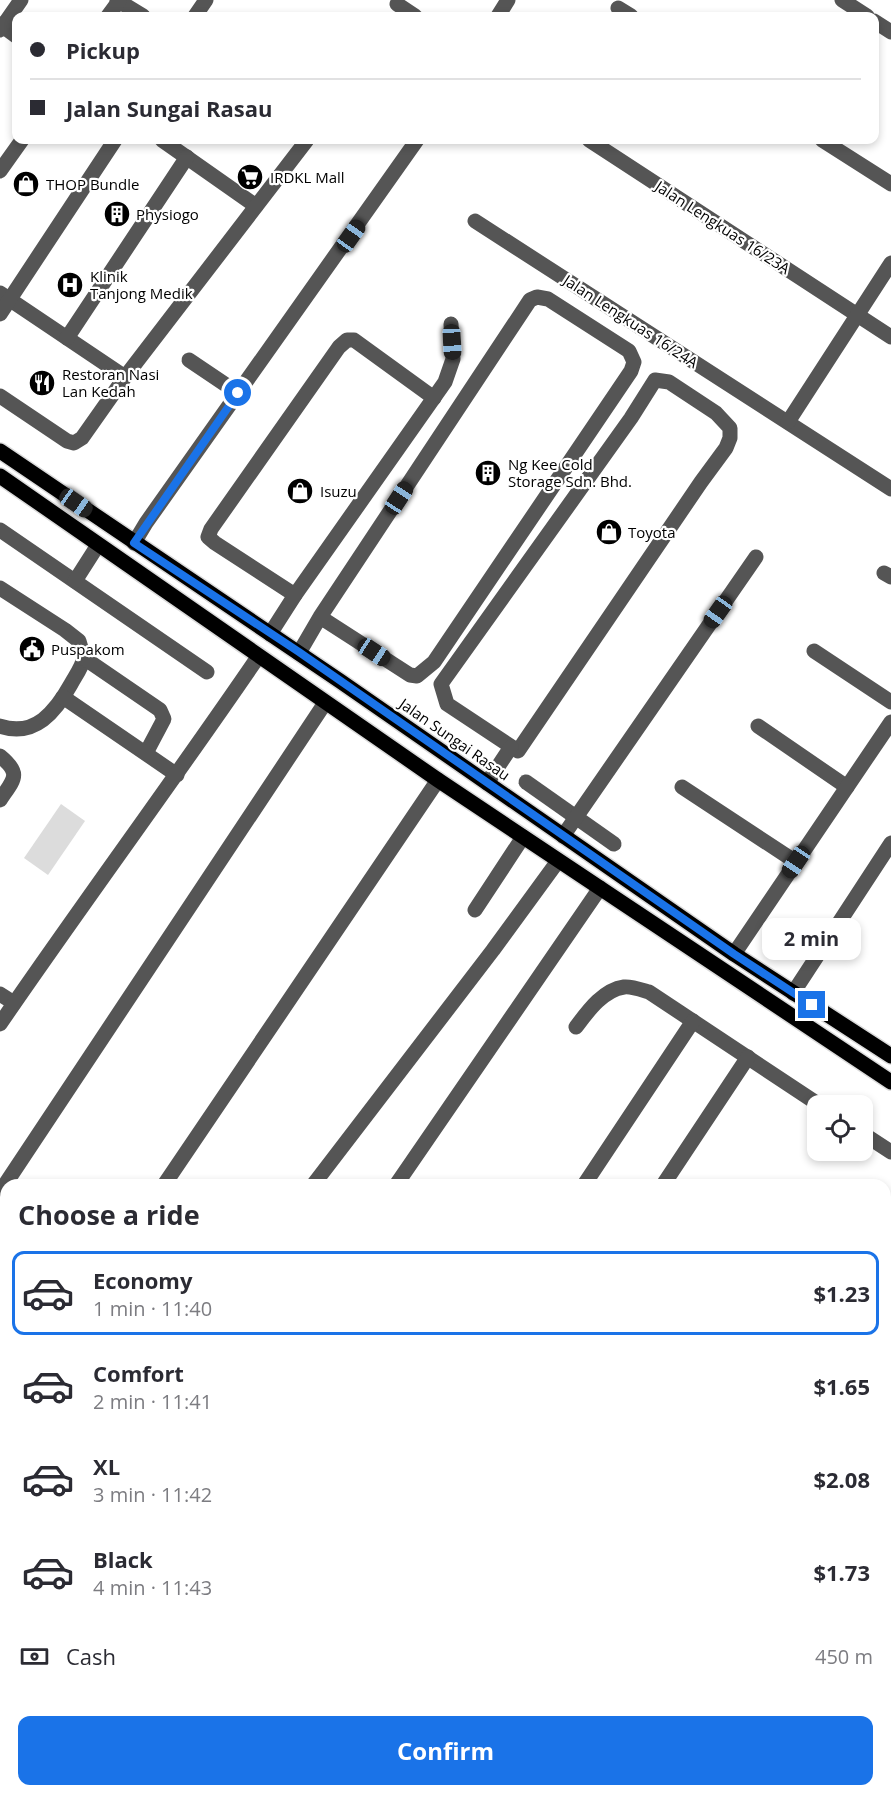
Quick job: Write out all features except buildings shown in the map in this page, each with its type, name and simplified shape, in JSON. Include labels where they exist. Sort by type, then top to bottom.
[{"type":"main road","name":"Jalan Sungai Rasau","points":[[0,451],[299,652],[734,954],[891,1056]]},
{"type":"main road","points":[[0,476],[438,780],[891,1082]]},
{"type":"street","points":[[842,0],[861,12]]},
{"type":"street","points":[[118,1],[136,12]]},
{"type":"street","points":[[1,27],[12,12]]},
{"type":"street","points":[[0,171],[19,144]]},
{"type":"street","points":[[0,314],[5,297],[113,144]]},
{"type":"street","points":[[168,144],[256,206]]},
{"type":"street","points":[[0,396],[67,441],[74,443],[82,438],[125,376],[304,144]]},
{"type":"street","points":[[134,543],[414,144]]},
{"type":"street","name":"Jalan Lengkuas 16/23A","points":[[595,144],[891,337]]},
{"type":"street","points":[[828,144],[891,184]]},
{"type":"street","points":[[67,338],[187,157]]},
{"type":"street","name":"Jalan Lengkuas 16/24A","points":[[475,221],[891,489]]},
{"type":"street","points":[[788,422],[891,263]]},
{"type":"street","points":[[5,297],[125,376]]},
{"type":"street","points":[[299,652],[320,617],[530,300],[537,297],[548,299],[628,351],[634,362],[631,371],[434,662],[425,670],[417,676],[410,675],[320,617]]},
{"type":"street","points":[[270,634],[445,382],[453,360],[451,324]]},
{"type":"street","points":[[295,595],[208,537],[339,347],[347,340],[354,340],[434,398]]},
{"type":"street","points":[[189,360],[238,393]]},
{"type":"street","points":[[655,380],[669,382],[716,413],[730,428],[730,438],[726,448],[518,751],[511,747],[447,704],[441,684],[631,418],[655,380]]},
{"type":"street","points":[[0,530],[207,672]]},
{"type":"street","points":[[75,581],[98,545]]},
{"type":"street","points":[[563,836],[756,556]]},
{"type":"street","points":[[0,588],[65,630],[79,641],[84,658],[164,714],[164,719],[146,753]]},
{"type":"street","points":[[814,651],[891,702]]},
{"type":"street","points":[[0,1024],[258,657]]},
{"type":"street","points":[[0,726],[14,730],[44,721],[63,697],[84,658]]},
{"type":"street","points":[[63,697],[177,775]]},
{"type":"street","points":[[9,1179],[325,703]]},
{"type":"street","points":[[734,954],[891,722]]},
{"type":"street","points":[[758,726],[847,787]]},
{"type":"street","points":[[487,783],[511,747]]},
{"type":"street","points":[[0,756],[10,764],[15,774],[13,782],[0,800]]},
{"type":"street","points":[[168,1179],[438,780]]},
{"type":"street","points":[[526,782],[614,844]]},
{"type":"street","points":[[682,788],[796,862]]},
{"type":"street","points":[[475,910],[523,837]]},
{"type":"street","points":[[793,993],[891,843]]},
{"type":"street","points":[[318,1179],[493,950],[558,861]]},
{"type":"street","points":[[400,1179],[600,888]]},
{"type":"street","points":[[576,1027],[593,1005],[610,993],[625,987],[649,992],[807,1097]]},
{"type":"street","points":[[0,994],[14,1004]]},
{"type":"street","points":[[588,1179],[693,1021]]},
{"type":"street","points":[[667,1179],[748,1057]]},
{"type":"street","points":[[873,1140],[891,1152]]},
{"type":"shaded area","points":[[61,804],[85,821],[48,875],[24,858]]},
{"type":"place","name":"IRDKL Mall","points":[[250,177]]},
{"type":"place","name":"THOP Bundle","points":[[26,184]]},
{"type":"place","name":"Physiogo","points":[[117,214]]},
{"type":"place","name":"Klinik Tanjong Medik","points":[[70,285]]},
{"type":"place","name":"Restoran Nasi Lan Kedah","points":[[42,383]]},
{"type":"place","name":"Ng Kee Cold Storage Sdn. Bhd.","points":[[488,473]]},
{"type":"place","name":"Isuzu","points":[[300,491]]},
{"type":"place","name":"Toyota","points":[[609,532]]},
{"type":"place","name":"Puspakom","points":[[32,649]]},
{"type":"route","points":[[238,393],[134,543],[299,652],[734,954],[812,1005]]}]
